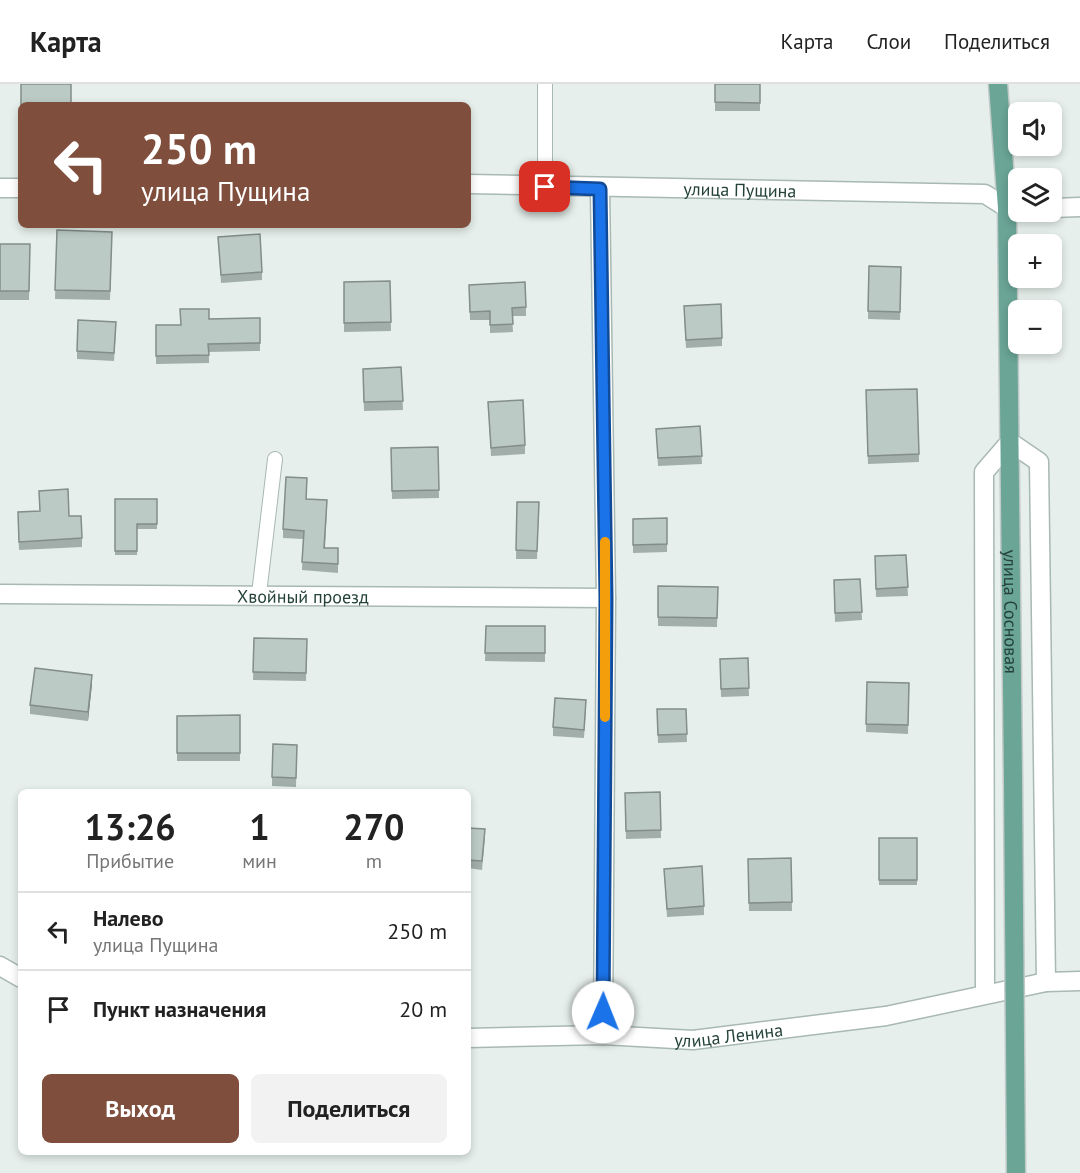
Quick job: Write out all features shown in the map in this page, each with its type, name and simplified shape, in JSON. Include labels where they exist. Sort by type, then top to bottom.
[{"type":"main road","name":"улица Сосновая","points":[[998,84],[1008,168]]},
{"type":"main road","name":"улица Сосновая","points":[[1013,222],[1010,442],[1016,1173]]},
{"type":"street","name":"улица Пущина","points":[[471,184],[600,189],[985,195],[1008,206]]},
{"type":"street","points":[[0,188],[18,188]]},
{"type":"street","points":[[600,189],[606,598],[603,1035]]},
{"type":"street","points":[[1062,208],[1080,207]]},
{"type":"street","points":[[985,993],[984,472],[1010,442],[1039,462],[1046,982]]},
{"type":"street","name":"Хвойный проезд","points":[[0,594],[606,598]]},
{"type":"street","points":[[0,966],[18,976]]},
{"type":"street","name":"улица Ленина","points":[[471,1038],[603,1035],[693,1040],[886,1016],[985,993],[1046,982],[1080,981]]},
{"type":"lane","points":[[544,84],[545,187]]},
{"type":"lane","points":[[259,594],[275,459]]},
{"type":"building","points":[[21,84],[71,84],[71,102],[21,102]]},
{"type":"building","points":[[715,84],[760,84],[760,103],[715,102]]},
{"type":"building","points":[[57,230],[112,232],[110,291],[55,290]]},
{"type":"building","points":[[260,234],[262,272],[221,275],[218,237]]},
{"type":"building","points":[[0,244],[30,244],[29,291],[0,291]]},
{"type":"building","points":[[869,266],[901,267],[900,312],[868,311]]},
{"type":"building","points":[[390,281],[391,322],[344,323],[344,282]]},
{"type":"building","points":[[525,282],[526,307],[512,308],[513,324],[490,325],[490,311],[470,312],[469,285]]},
{"type":"building","points":[[721,304],[722,338],[686,340],[684,306]]},
{"type":"building","points":[[180,309],[209,309],[209,319],[260,318],[260,343],[208,344],[209,355],[156,356],[156,325],[181,325]]},
{"type":"building","points":[[78,320],[116,322],[114,353],[77,351]]},
{"type":"building","points":[[401,367],[403,401],[364,402],[363,369]]},
{"type":"building","points":[[917,389],[919,454],[868,456],[866,390]]},
{"type":"building","points":[[523,400],[525,445],[491,448],[488,402]]},
{"type":"building","points":[[700,426],[702,456],[658,458],[656,429]]},
{"type":"building","points":[[438,447],[439,490],[392,491],[391,448]]},
{"type":"building","points":[[286,477],[307,478],[306,499],[327,500],[324,548],[338,548],[338,564],[302,562],[304,531],[283,529]]},
{"type":"building","points":[[68,489],[69,516],[81,516],[82,538],[19,542],[18,512],[40,511],[39,491]]},
{"type":"building","points":[[115,499],[157,499],[157,524],[137,524],[137,551],[115,551]]},
{"type":"building","points":[[517,502],[539,502],[537,551],[516,550]]},
{"type":"building","points":[[667,518],[667,544],[633,545],[633,519]]},
{"type":"building","points":[[906,555],[908,587],[876,589],[875,556]]},
{"type":"building","points":[[860,579],[862,612],[835,613],[834,580]]},
{"type":"building","points":[[658,586],[718,587],[717,618],[658,617]]},
{"type":"building","points":[[486,626],[545,626],[545,653],[485,653]]},
{"type":"building","points":[[254,638],[307,639],[306,673],[253,672]]},
{"type":"building","points":[[748,658],[749,688],[721,689],[720,659]]},
{"type":"building","points":[[35,668],[92,675],[88,712],[30,705]]},
{"type":"building","points":[[867,682],[909,683],[908,725],[866,724]]},
{"type":"building","points":[[555,698],[586,700],[584,730],[553,727]]},
{"type":"building","points":[[657,709],[686,709],[687,734],[658,735]]},
{"type":"building","points":[[240,715],[240,753],[177,753],[177,716]]},
{"type":"building","points":[[273,744],[297,745],[296,778],[272,777]]},
{"type":"building","points":[[660,792],[661,830],[626,831],[625,793]]},
{"type":"building","points":[[471,828],[485,829],[482,861],[471,860]]},
{"type":"building","points":[[879,838],[917,838],[917,880],[879,880]]},
{"type":"building","points":[[791,858],[792,902],[749,903],[748,859]]},
{"type":"building","points":[[702,866],[704,906],[667,909],[664,869]]},
{"type":"slow traffic","points":[[605,542],[605,717]]},
{"type":"route","points":[[545,187],[600,189],[606,598],[603,1012]]}]
